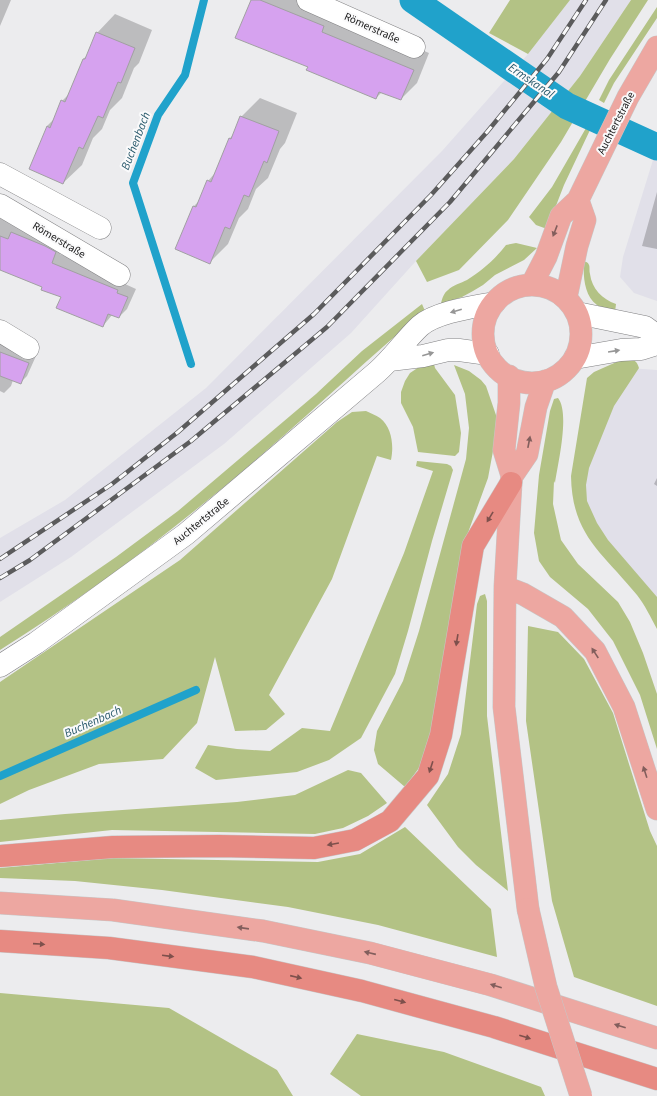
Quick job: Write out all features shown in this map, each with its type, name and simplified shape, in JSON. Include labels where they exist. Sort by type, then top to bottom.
[{"type":"highway","points":[[0,856],[114,847],[219,846],[314,848],[355,840],[390,821],[428,776],[441,735],[473,546],[511,480]]},
{"type":"highway","points":[[0,941],[109,948],[253,967],[362,991],[494,1026],[657,1079]]},
{"type":"main road","name":"Auchtertstraße","points":[[532,284],[546,257],[560,216],[578,200],[628,98],[657,48]]},
{"type":"main road","points":[[571,305],[576,246],[585,220],[578,200]]},
{"type":"main road","points":[[532,284],[550,288],[571,305],[581,328],[581,336],[575,358],[562,372],[544,381],[530,383],[508,376],[496,367],[485,347],[483,332],[486,317],[494,303],[512,289],[519,286],[532,284]]},
{"type":"main road","points":[[508,376],[509,403],[504,450],[511,480],[505,587],[504,707],[528,908],[546,987],[581,1096]]},
{"type":"main road","points":[[511,480],[527,454],[536,407],[544,381]]},
{"type":"main road","points":[[505,587],[523,594],[563,617],[595,651],[624,707],[657,809]]},
{"type":"main road","points":[[0,903],[113,910],[263,931],[370,953],[491,985],[657,1038]]},
{"type":"street","name":"Römerstraße","points":[[308,0],[414,47]]},
{"type":"street","points":[[0,174],[100,228]]},
{"type":"street","name":"Römerstraße","points":[[0,205],[118,275]]},
{"type":"street","name":"Auchtertstraße","points":[[0,666],[36,643],[186,534],[390,360],[421,326],[435,318],[455,311],[494,303]]},
{"type":"street","points":[[571,305],[645,327],[657,336]]},
{"type":"street","points":[[0,331],[28,348]]},
{"type":"street","points":[[575,358],[621,350],[641,349],[657,344]]},
{"type":"street","points":[[390,360],[423,356],[448,350],[488,354]]},
{"type":"shaded area","points":[[570,0],[631,0],[580,76],[514,159],[416,261],[351,333],[224,444],[71,557],[0,602],[0,538],[65,500],[206,388],[442,151],[528,54]]},
{"type":"shaded area","points":[[657,147],[657,301],[634,293],[620,277],[623,257]]},
{"type":"shaded area","points":[[615,367],[657,370],[657,610],[579,499]]},
{"type":"green space","points":[[510,0],[570,0],[528,54],[489,33]]},
{"type":"green space","points":[[631,0],[648,0],[610,59],[561,142],[508,220],[459,270],[427,282],[416,261],[514,159],[580,76]]},
{"type":"green space","points":[[657,7],[657,18],[614,83],[604,103],[599,100],[609,80]]},
{"type":"green space","points":[[586,128],[590,130],[564,185],[547,229],[536,225],[529,217],[552,187]]},
{"type":"green space","points":[[516,243],[537,248],[524,260],[495,275],[473,291],[462,297],[441,304],[444,294],[450,288],[467,280],[478,272],[493,260],[506,245]]},
{"type":"green space","points":[[584,261],[589,265],[591,279],[595,289],[606,299],[616,304],[615,312],[599,306],[589,296],[584,279]]},
{"type":"green space","points":[[422,304],[425,311],[286,434],[202,505],[137,556],[35,628],[0,650],[0,637],[116,557],[178,511],[316,394],[362,351]]},
{"type":"green space","points":[[621,360],[634,361],[638,364],[639,368],[614,406],[589,468],[586,485],[587,501],[597,523],[608,540],[657,597],[657,629],[637,595],[601,555],[583,529],[577,514],[573,497],[571,476],[587,378],[594,372]]},
{"type":"green space","points":[[434,364],[435,368],[455,395],[461,433],[459,452],[455,456],[418,452],[413,427],[401,403],[401,392],[410,373],[419,367]]},
{"type":"green space","points":[[454,365],[469,371],[486,386],[497,418],[496,435],[488,478],[469,530],[462,561],[427,757],[405,787],[378,764],[374,750],[377,731],[403,681],[419,631],[466,459],[469,428],[465,394]]},
{"type":"green space","points":[[558,398],[563,415],[563,426],[555,483],[554,481],[553,504],[561,540],[578,564],[618,602],[630,622],[643,653],[657,694],[657,749],[640,695],[613,641],[588,609],[550,577],[539,561],[534,533],[539,475],[550,411],[554,399]]},
{"type":"green space","points":[[366,411],[380,418],[387,426],[392,443],[391,460],[377,456],[332,579],[269,695],[285,714],[266,730],[235,731],[215,657],[197,723],[163,759],[99,764],[29,790],[0,804],[0,682],[180,560],[337,422],[352,412]]},
{"type":"green space","points":[[417,461],[447,464],[451,466],[453,470],[395,674],[361,738],[329,760],[297,772],[216,780],[195,768],[208,745],[270,751],[302,728],[330,731],[404,553],[433,471],[416,466]]},
{"type":"green space","points":[[485,594],[487,601],[487,716],[508,891],[476,865],[458,847],[427,805],[448,774],[461,734],[477,604],[480,596]]},
{"type":"green space","points":[[528,626],[558,632],[584,659],[613,713],[650,831],[657,846],[657,1006],[574,977],[552,901],[526,721]]},
{"type":"green space","points":[[348,770],[361,773],[387,803],[368,816],[343,828],[315,834],[112,830],[0,842],[0,820],[237,802],[295,795]]},
{"type":"green space","points":[[405,827],[491,909],[497,957],[378,925],[288,907],[162,890],[75,881],[0,878],[0,868],[113,858],[318,862],[360,854]]},
{"type":"green space","points":[[0,993],[169,1008],[277,1070],[293,1096],[0,1096]]},
{"type":"green space","points":[[357,1034],[444,1052],[541,1087],[545,1096],[361,1096],[330,1074]]},
{"type":"building","points":[[251,0],[260,0],[324,26],[322,32],[414,70],[401,100],[379,92],[376,99],[306,70],[308,67],[235,38]]},
{"type":"building","points":[[96,32],[135,48],[121,83],[118,82],[103,118],[98,116],[83,149],[79,147],[63,184],[29,169],[47,126],[50,128],[61,100],[65,102]]},
{"type":"building","points":[[240,116],[279,131],[267,163],[264,161],[249,197],[244,195],[230,229],[225,227],[210,264],[175,249],[193,206],[196,207],[207,180],[211,182],[229,138],[231,139]]},
{"type":"building","points":[[11,232],[56,252],[52,263],[118,290],[117,293],[128,297],[119,318],[108,314],[103,327],[56,308],[61,297],[41,290],[42,287],[0,270],[0,236],[8,239]]},
{"type":"building","points":[[0,352],[29,363],[21,384],[0,376]]},
{"type":"waterway","name":"Buchenbach","points":[[191,364],[133,183],[158,115],[185,75],[204,0]]},
{"type":"waterway","name":"Ermskanal","points":[[413,0],[567,106],[657,147]]},
{"type":"waterway","name":"Buchenbach","points":[[0,776],[196,690]]},
{"type":"railway","points":[[0,559],[112,484],[178,432],[314,314],[431,195],[487,132],[547,59],[586,0]]},
{"type":"railway","points":[[0,578],[30,560],[191,441],[327,327],[450,202],[559,72],[606,0]]}]
